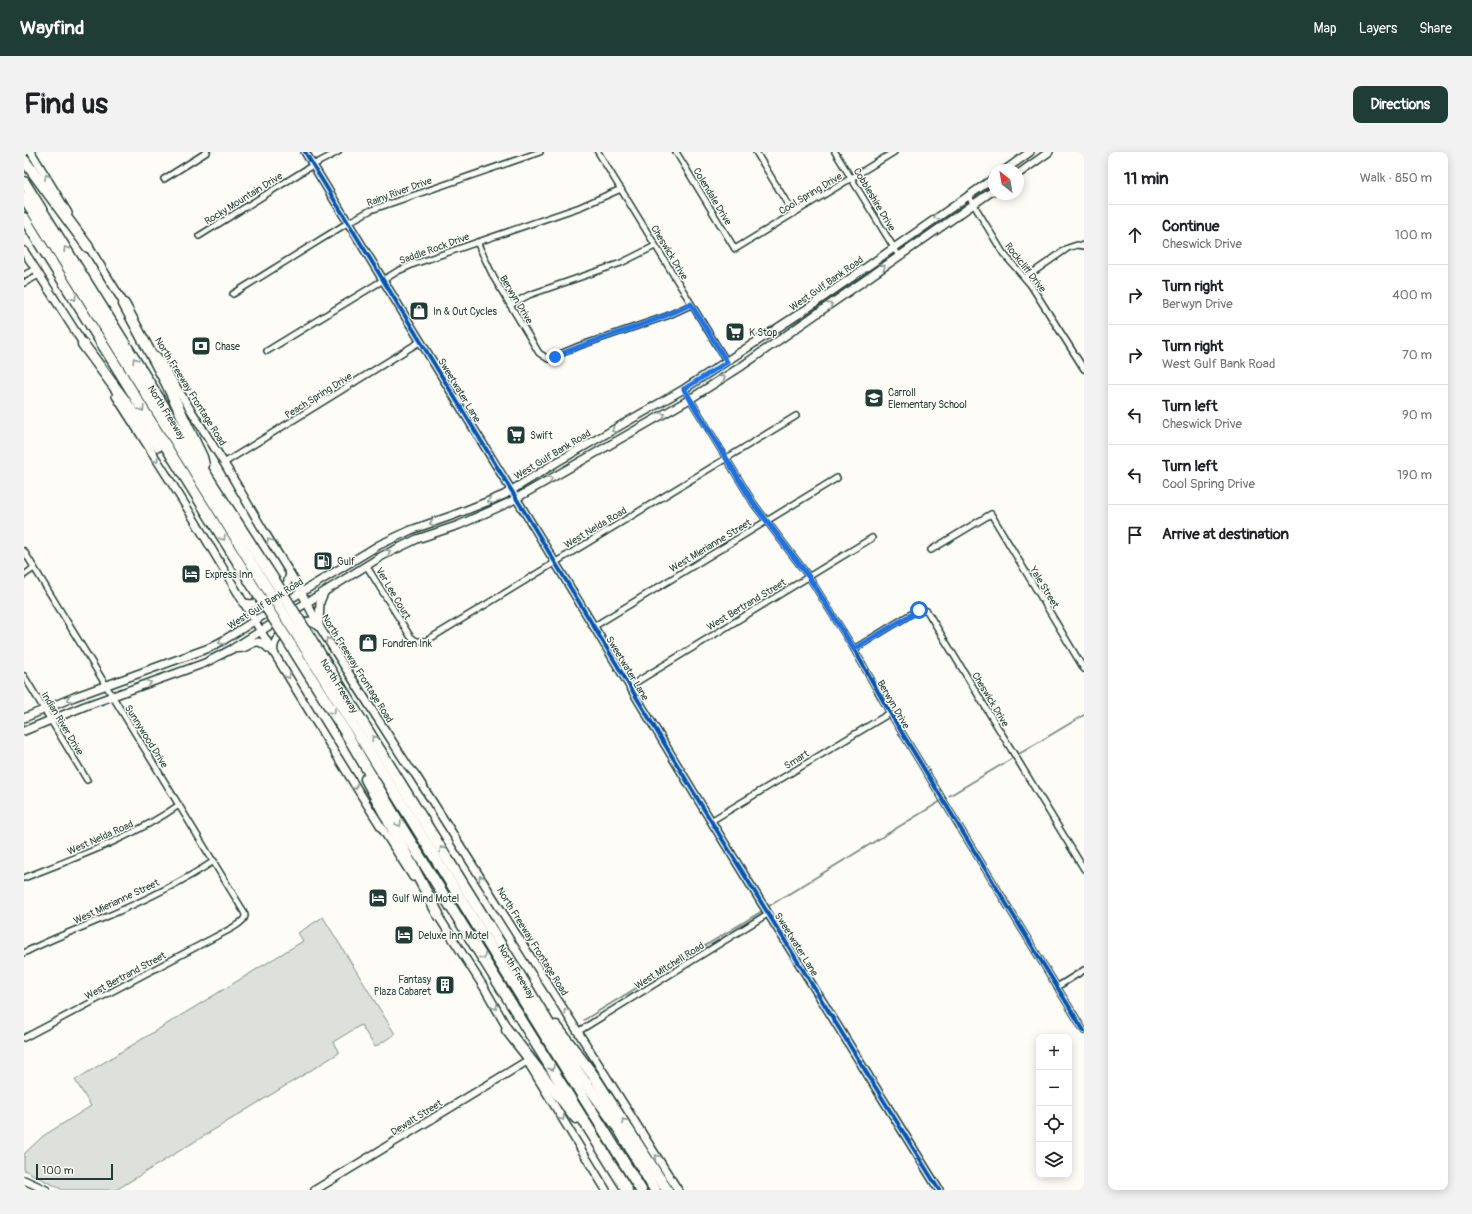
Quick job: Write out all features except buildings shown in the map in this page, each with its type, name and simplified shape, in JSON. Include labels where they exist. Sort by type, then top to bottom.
[{"type":"highway","points":[[24,160],[88,247]]},
{"type":"highway","name":"North Freeway","points":[[24,182],[207,476],[269,583]]},
{"type":"highway","name":"North Freeway","points":[[24,198],[303,636],[432,833],[578,1072],[619,1129],[655,1190]]},
{"type":"highway","name":"North Freeway","points":[[24,218],[344,730],[402,828],[627,1190]]},
{"type":"highway","points":[[124,304],[167,384],[202,457],[207,476]]},
{"type":"highway","points":[[83,344],[202,505]]},
{"type":"highway","name":"North Freeway","points":[[303,636],[641,1190]]},
{"type":"highway","points":[[344,730],[368,783],[438,914]]},
{"type":"highway","points":[[540,1010],[559,1029],[593,1075],[667,1190]]},
{"type":"highway","points":[[507,1030],[609,1160]]},
{"type":"main road","name":"North Freeway Frontage Road","points":[[31,152],[88,247],[224,463],[301,592],[319,626],[579,1031],[678,1190]]},
{"type":"main road","name":"Sweetwater Lane","points":[[305,152],[349,222],[711,821],[939,1190]]},
{"type":"main road","points":[[1013,164],[1030,152]]},
{"type":"main road","points":[[1024,170],[1049,152]]},
{"type":"main road","name":"West Gulf Bank Road","points":[[24,718],[74,697],[186,657],[224,640],[254,620],[392,538],[468,510],[511,491],[727,362],[805,310],[893,247],[988,182]]},
{"type":"main road","name":"West Gulf Bank Road","points":[[24,731],[112,696],[191,668],[216,657],[307,603],[366,565],[400,546],[459,525],[516,498],[690,399],[748,362],[988,194]]},
{"type":"main road","points":[[24,251],[197,526],[357,790],[485,989],[507,1030],[606,1190]]},
{"type":"main road","points":[[243,603],[253,604],[287,584],[290,574]]},
{"type":"main road","points":[[274,655],[274,642],[286,630],[303,622],[309,621],[319,626],[320,602],[326,590],[323,579]]},
{"type":"main road","points":[[232,648],[242,648],[258,642],[264,645],[274,655]]},
{"type":"main road","points":[[186,657],[191,668]]},
{"type":"main road","name":"Dewalt Street","points":[[315,1190],[527,1061]]},
{"type":"main road","points":[[24,1180],[46,1190]]},
{"type":"street","points":[[164,178],[207,152]]},
{"type":"street","name":"Rocky Mountain Drive","points":[[199,236],[313,165],[338,152]]},
{"type":"street","name":"Rainy River Drive","points":[[233,294],[349,222],[382,206],[540,152]]},
{"type":"street","name":"Cheswick Drive","points":[[598,152],[727,362]]},
{"type":"street","name":"Colendale Drive","points":[[676,152],[735,249]]},
{"type":"street","points":[[756,152],[793,213]]},
{"type":"street","name":"Cobbleshire Drive","points":[[835,152],[899,256]]},
{"type":"street","name":"Cool Spring Drive","points":[[735,249],[894,152]]},
{"type":"street","name":"Saddle Rock Drive","points":[[267,351],[383,280],[414,264],[580,207],[621,189]]},
{"type":"street","name":"Rockcliff Drive","points":[[968,196],[1006,258],[1025,278],[1054,319],[1084,369]]},
{"type":"street","name":"Berwyn Drive","points":[[477,242],[489,269],[539,353],[548,359],[579,346],[667,316],[691,304]]},
{"type":"street","points":[[1025,278],[1068,248],[1077,244],[1084,246]]},
{"type":"street","points":[[510,305],[529,295],[621,263],[656,246]]},
{"type":"street","points":[[24,275],[37,272]]},
{"type":"street","points":[[24,283],[37,272]]},
{"type":"street","name":"Peach Spring Drive","points":[[224,463],[421,341]]},
{"type":"street","name":"Berwyn Drive","points":[[684,389],[766,521],[809,577],[854,649],[890,713],[1084,1031]]},
{"type":"street","name":"West Nelda Road","points":[[406,630],[416,641],[426,641],[431,639],[796,416]]},
{"type":"street","name":"West Mierianne Street","points":[[593,627],[837,478]]},
{"type":"street","name":"Yale Street","points":[[931,550],[991,514],[1084,669]]},
{"type":"street","name":"West Bertrand Street","points":[[630,686],[872,538]]},
{"type":"street","name":"Sunnywood Drive","points":[[24,551],[244,912],[245,918],[234,927]]},
{"type":"street","name":"Ver Lee Court","points":[[366,565],[406,630]]},
{"type":"street","points":[[24,575],[34,568]]},
{"type":"street","name":"Cheswick Drive","points":[[854,649],[916,611],[921,609],[927,611],[1084,869]]},
{"type":"street","name":"Indian River Drive","points":[[24,676],[87,780]]},
{"type":"street","name":"Smart","points":[[711,821],[890,713]]},
{"type":"street","name":"West Nelda Road","points":[[24,878],[117,840],[179,805]]},
{"type":"street","name":"West Mierianne Street","points":[[24,953],[52,939],[144,900],[214,861]]},
{"type":"street","name":"West Mitchell Road","points":[[579,1031],[768,913]]},
{"type":"street","name":"West Bertrand Street","points":[[24,1038],[234,927]]},
{"type":"street","points":[[1057,987],[1084,970]]},
{"type":"shaded area","points":[[323,917],[395,1034],[375,1047],[361,1025],[333,1042],[339,1053],[116,1190],[63,1190],[24,1170],[24,1154],[43,1136],[91,1106],[75,1080],[303,941],[298,933]]},
{"type":"waterway","points":[[1019,754],[1084,715]]},
{"type":"waterway","points":[[949,796],[1011,759]]},
{"type":"waterway","points":[[769,906],[941,801]]},
{"type":"waterway","points":[[584,1020],[762,911]]},
{"type":"cycle path","points":[[305,152],[711,821],[939,1190]]},
{"type":"cycle path","points":[[684,389],[754,504],[809,577],[854,649],[890,713],[1084,1031]]},
{"type":"place","name":"In & Out Cycles","points":[[419,311]]},
{"type":"place","name":"K Stop","points":[[735,332]]},
{"type":"place","name":"Chase","points":[[201,346]]},
{"type":"place","name":"Carroll Elementary School","points":[[874,398]]},
{"type":"place","name":"Swift","points":[[516,435]]},
{"type":"place","name":"Gulf","points":[[323,561]]},
{"type":"place","name":"Express Inn","points":[[191,574]]},
{"type":"place","name":"Fondren Ink","points":[[368,643]]},
{"type":"place","name":"Gulf Wind Motel","points":[[378,898]]},
{"type":"place","name":"Deluxe Inn Motel","points":[[404,935]]},
{"type":"place","name":"Fantasy Plaza Cabaret","points":[[445,985]]},
{"type":"route","points":[[555,357],[579,346],[667,316],[691,304],[727,362],[684,389],[754,504],[809,577],[854,649],[919,610]]}]
